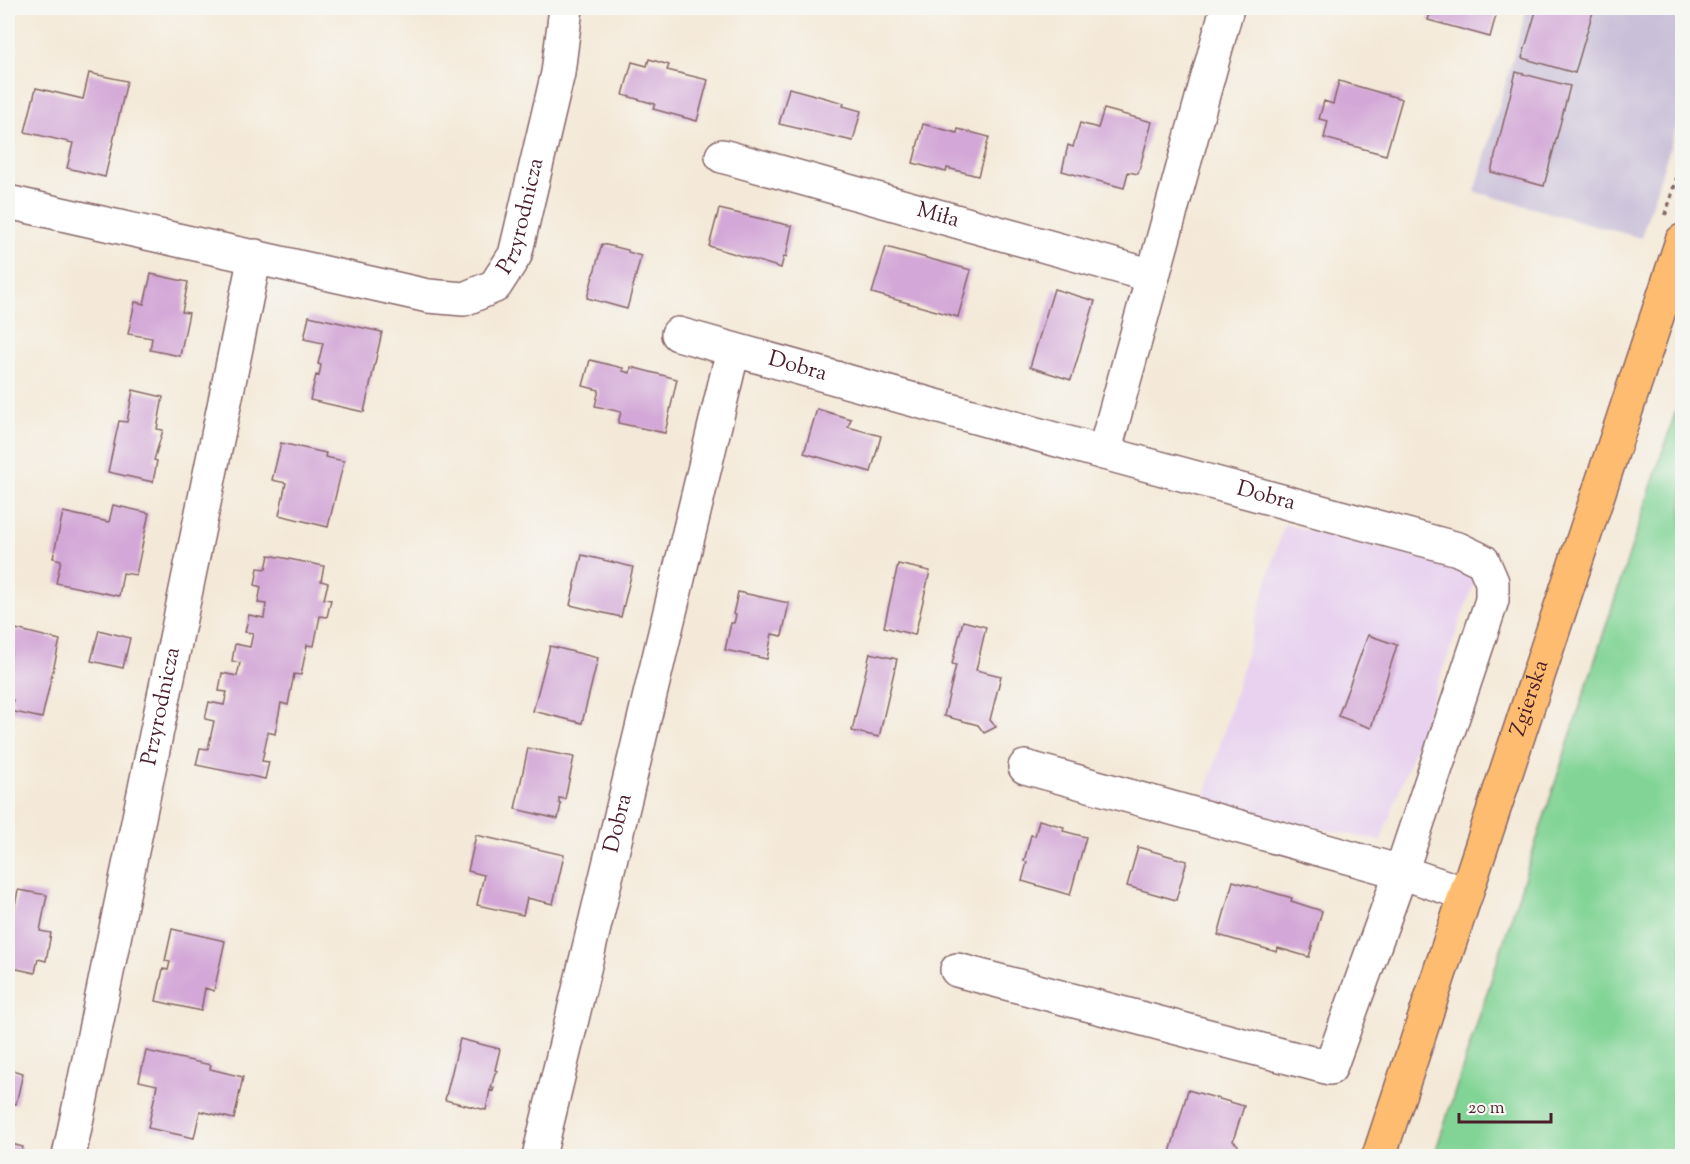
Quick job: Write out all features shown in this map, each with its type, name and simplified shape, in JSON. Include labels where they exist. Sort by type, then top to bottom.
[{"type":"main road","name":"Zgierska","points":[[1379,1156],[1683,241]]},
{"type":"street","name":"Przyrodnicza","points":[[8,202],[428,296],[464,299],[495,286],[515,255],[558,73],[566,8]]},
{"type":"street","points":[[1104,453],[1227,8]]},
{"type":"street","name":"Miła","points":[[722,156],[1153,276]]},
{"type":"street","name":"Przyrodnicza","points":[[69,1156],[255,256]]},
{"type":"street","name":"Dobra","points":[[678,334],[1458,549],[1483,561],[1491,582],[1491,600],[1401,872]]},
{"type":"street","name":"Dobra","points":[[539,1156],[733,350]]},
{"type":"street","points":[[1025,768],[1401,872],[1466,894]]},
{"type":"street","points":[[957,970],[1330,1068],[1401,872]]},
{"type":"shaded area","points":[[1527,8],[1682,8],[1682,109],[1641,238],[1475,192]]},
{"type":"shaded area","points":[[1284,524],[1478,572],[1381,841],[1203,803]]},
{"type":"green space","points":[[1682,392],[1682,1156],[1434,1156]]},
{"type":"building","points":[[1432,8],[1498,8],[1490,37],[1428,20]]},
{"type":"building","points":[[1537,8],[1594,8],[1575,73],[1522,58]]},
{"type":"building","points":[[649,59],[669,65],[667,70],[708,80],[697,121],[653,109],[655,104],[623,95],[632,62],[647,66]]},
{"type":"building","points":[[1516,72],[1570,86],[1544,186],[1491,172]]},
{"type":"building","points":[[89,73],[127,81],[105,177],[67,168],[73,143],[25,132],[36,88],[83,99]]},
{"type":"building","points":[[1339,81],[1402,99],[1386,155],[1324,138],[1328,121],[1319,119],[1324,101],[1333,104]]},
{"type":"building","points":[[789,88],[844,103],[843,106],[861,111],[853,141],[779,124]]},
{"type":"building","points":[[1104,109],[1152,122],[1138,174],[1128,172],[1124,188],[1062,171],[1068,145],[1073,147],[1080,123],[1098,128]]},
{"type":"building","points":[[923,124],[957,133],[958,129],[989,137],[978,176],[947,168],[946,172],[913,163]]},
{"type":"building","points":[[719,209],[792,226],[786,257],[784,256],[781,268],[709,246]]},
{"type":"building","points":[[602,244],[628,250],[628,252],[641,256],[627,309],[587,298]]},
{"type":"building","points":[[886,247],[971,270],[958,317],[872,293]]},
{"type":"building","points":[[151,274],[188,282],[182,312],[189,313],[180,356],[150,350],[152,338],[128,334],[135,302],[144,304]]},
{"type":"building","points":[[1054,289],[1095,301],[1071,380],[1030,367]]},
{"type":"building","points":[[309,316],[382,332],[364,412],[310,400],[316,375],[319,376],[321,365],[318,364],[323,343],[304,339]]},
{"type":"building","points":[[590,360],[623,368],[623,371],[630,373],[631,367],[677,379],[665,433],[618,423],[621,412],[595,406],[599,390],[583,386]]},
{"type":"building","points":[[133,390],[163,397],[157,429],[163,430],[154,460],[157,461],[153,482],[108,472],[119,421],[127,422]]},
{"type":"building","points":[[817,409],[851,419],[848,427],[881,436],[871,472],[804,453]]},
{"type":"building","points":[[281,443],[326,453],[325,457],[344,461],[328,527],[279,515],[286,483],[272,480]]},
{"type":"building","points":[[113,505],[149,513],[136,575],[123,573],[119,596],[56,583],[61,560],[53,558],[63,512],[109,522]]},
{"type":"building","points":[[269,555],[324,566],[321,581],[328,583],[324,599],[331,600],[327,617],[320,616],[314,646],[307,645],[301,675],[294,674],[288,705],[281,703],[275,734],[268,732],[262,761],[269,762],[265,779],[196,765],[200,748],[208,749],[214,721],[205,719],[209,702],[224,705],[227,692],[219,691],[222,673],[237,676],[240,663],[232,661],[235,644],[250,647],[253,633],[245,632],[249,615],[264,618],[266,604],[258,603],[261,587],[255,585],[258,568],[266,569]]},
{"type":"building","points":[[582,555],[633,567],[621,617],[570,605]]},
{"type":"building","points":[[898,564],[930,571],[915,635],[884,627]]},
{"type":"building","points":[[738,592],[789,603],[782,636],[772,634],[767,659],[725,650],[731,623],[734,623],[736,615],[733,614]]},
{"type":"building","points":[[963,621],[986,627],[976,670],[1001,676],[990,720],[996,727],[984,733],[978,725],[944,716],[956,665],[952,664]]},
{"type":"building","points":[[16,629],[60,640],[42,718],[10,711],[13,700],[8,699],[8,667]]},
{"type":"building","points":[[99,630],[130,638],[123,668],[91,661]]},
{"type":"building","points":[[1368,635],[1397,645],[1371,728],[1338,716]]},
{"type":"building","points":[[550,646],[598,658],[582,723],[533,711]]},
{"type":"building","points":[[870,653],[897,659],[879,737],[852,731]]},
{"type":"building","points":[[528,748],[574,757],[565,799],[559,798],[561,804],[558,819],[515,809]]},
{"type":"building","points":[[1039,820],[1064,827],[1063,831],[1086,837],[1070,895],[1022,881],[1027,862],[1024,861],[1031,835],[1035,836]]},
{"type":"building","points":[[476,835],[564,855],[553,904],[527,898],[523,915],[477,905],[484,875],[468,871]]},
{"type":"building","points":[[1138,847],[1187,861],[1176,900],[1127,886]]},
{"type":"building","points":[[1233,881],[1292,898],[1291,901],[1322,911],[1309,957],[1278,948],[1277,952],[1218,935]]},
{"type":"building","points":[[18,890],[47,895],[40,931],[51,933],[46,961],[38,959],[35,973],[8,967],[8,925],[11,925]]},
{"type":"building","points":[[172,929],[225,941],[214,991],[205,988],[201,1011],[156,1001],[163,969],[168,970],[170,962],[165,961]]},
{"type":"building","points":[[460,1039],[500,1049],[495,1070],[498,1071],[495,1073],[491,1088],[494,1088],[493,1091],[490,1090],[486,1110],[445,1100]]},
{"type":"building","points":[[146,1051],[211,1065],[210,1069],[243,1077],[234,1119],[200,1111],[194,1138],[148,1128],[157,1085],[139,1081]]},
{"type":"building","points":[[8,1069],[23,1073],[16,1104],[8,1102]]},
{"type":"building","points":[[1188,1090],[1244,1106],[1233,1141],[1238,1145],[1235,1156],[1169,1156]]},
{"type":"building","points":[[8,1143],[23,1147],[21,1156],[8,1156]]}]
